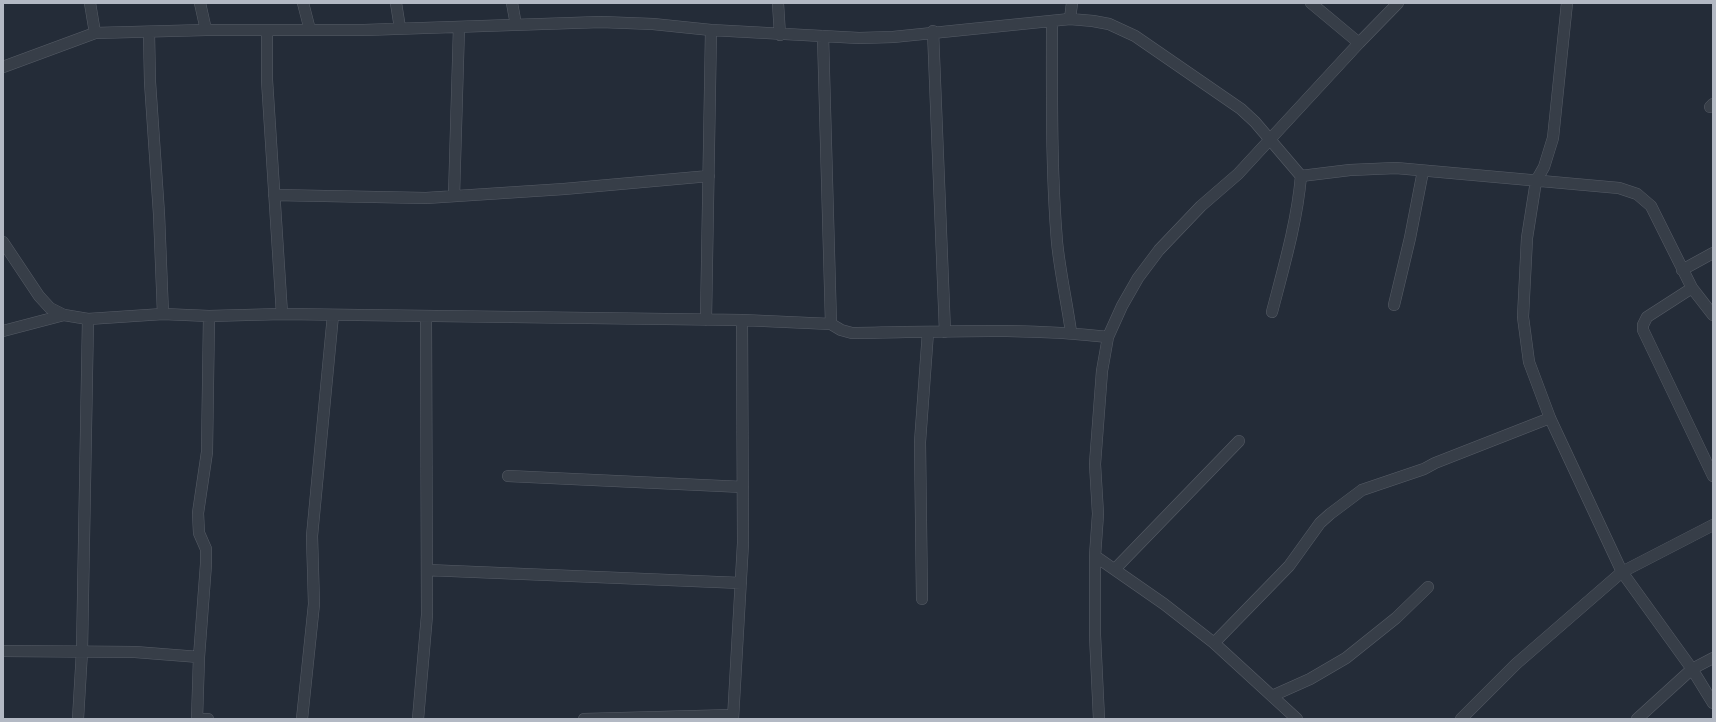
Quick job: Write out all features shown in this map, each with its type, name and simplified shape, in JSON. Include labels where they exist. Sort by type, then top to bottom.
[{"type":"street","points":[[90,3],[95,33]]},
{"type":"street","points":[[200,3],[206,30]]},
{"type":"street","points":[[303,3],[310,30]]},
{"type":"street","points":[[396,3],[400,28]]},
{"type":"street","points":[[512,3],[516,25]]},
{"type":"street","points":[[778,3],[780,35]]},
{"type":"street","points":[[1070,19],[1072,3]]},
{"type":"street","points":[[1311,3],[1359,43]]},
{"type":"street","points":[[1099,719],[1095,635],[1095,556],[1098,514],[1095,464],[1102,371],[1108,337],[1122,306],[1138,278],[1159,250],[1201,206],[1238,174],[1271,140],[1359,43],[1398,3]]},
{"type":"street","points":[[1567,3],[1553,138],[1544,167],[1536,181],[1527,238],[1524,317],[1529,362],[1550,418],[1622,572],[1692,669],[1713,703]]},
{"type":"street","points":[[3,67],[95,33],[149,33],[206,30],[364,30],[616,22],[780,35],[859,38],[1070,19],[1109,24],[1135,36],[1241,110],[1256,122],[1301,176],[1299,202],[1292,236],[1272,312]]},
{"type":"street","points":[[1052,21],[1052,153],[1054,198],[1057,245],[1071,332]]},
{"type":"street","points":[[454,196],[459,27]]},
{"type":"street","points":[[706,320],[710,176],[711,30]]},
{"type":"street","points":[[267,31],[267,80],[282,314]]},
{"type":"street","points":[[933,31],[944,332]]},
{"type":"street","points":[[149,33],[150,82],[159,214],[163,314]]},
{"type":"street","points":[[823,36],[831,324]]},
{"type":"street","points":[[1301,176],[1350,170],[1396,168],[1619,188],[1637,194],[1651,206],[1692,288],[1713,314]]},
{"type":"street","points":[[1394,304],[1410,238],[1423,171]]},
{"type":"street","points":[[274,194],[426,198],[564,189],[710,176]]},
{"type":"street","points":[[3,242],[39,296],[50,308],[64,315],[88,319],[163,314],[209,316],[282,314],[742,320],[831,324],[841,330],[852,333],[1071,332],[1108,337]]},
{"type":"street","points":[[1682,270],[1713,252]]},
{"type":"street","points":[[1692,288],[1647,317],[1643,325],[1643,330],[1713,476]]},
{"type":"street","points":[[3,331],[64,315]]},
{"type":"street","points":[[302,719],[314,604],[312,536],[333,315]]},
{"type":"street","points":[[208,719],[197,719],[199,657],[206,564],[206,549],[199,533],[198,513],[207,452],[209,316]]},
{"type":"street","points":[[418,719],[427,615],[426,316]]},
{"type":"street","points":[[78,719],[82,651],[88,319]]},
{"type":"street","points":[[584,719],[733,717],[743,543],[742,320]]},
{"type":"street","points":[[922,600],[920,442],[928,332]]},
{"type":"street","points":[[1214,643],[1289,566],[1320,523],[1362,490],[1424,469],[1435,463],[1550,418]]},
{"type":"street","points":[[1115,569],[1239,441]]},
{"type":"street","points":[[508,476],[743,486]]},
{"type":"street","points":[[1461,719],[1516,664],[1622,572],[1713,525]]},
{"type":"street","points":[[1095,556],[1164,604],[1214,643],[1297,719]]},
{"type":"street","points":[[427,570],[741,583]]},
{"type":"street","points":[[1272,696],[1310,679],[1346,658],[1396,618],[1428,587]]},
{"type":"street","points":[[3,651],[136,652],[199,657]]},
{"type":"street","points":[[1637,719],[1692,669],[1713,658]]}]
